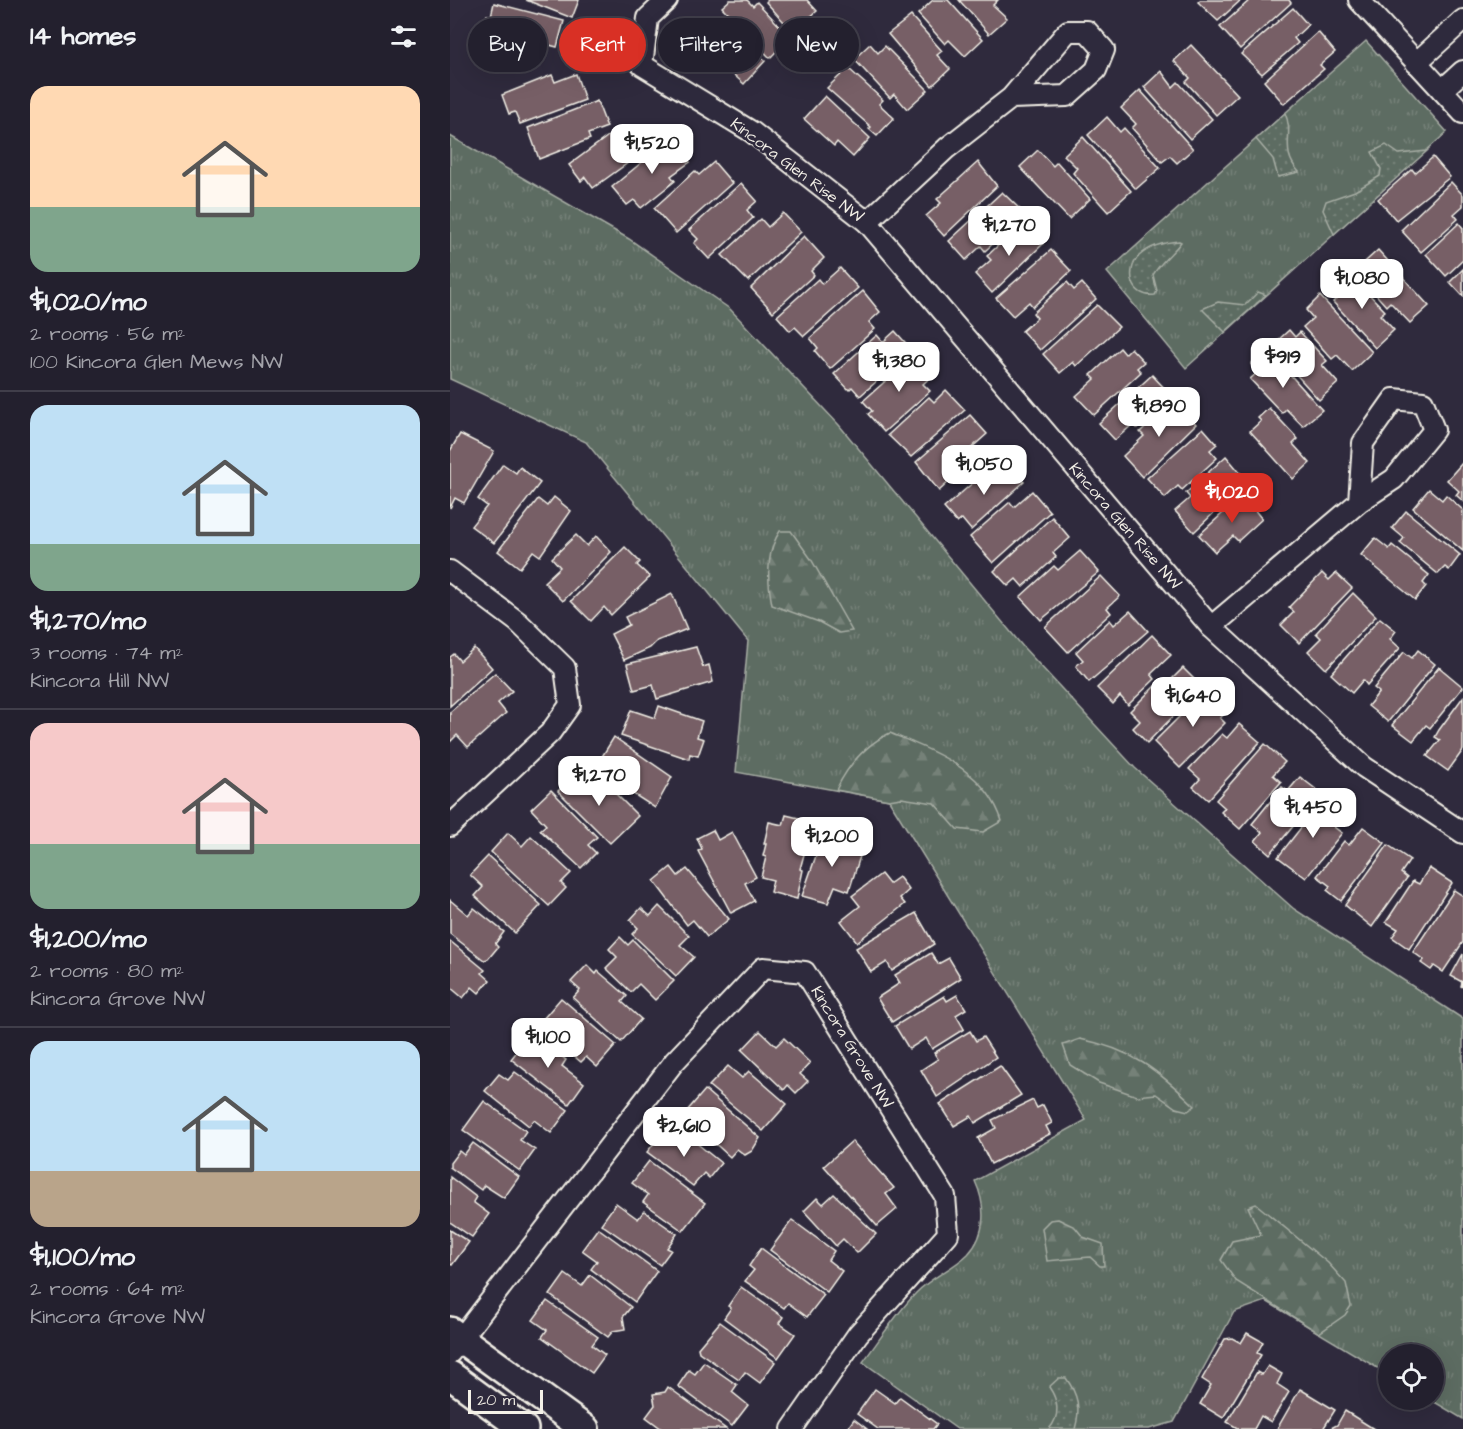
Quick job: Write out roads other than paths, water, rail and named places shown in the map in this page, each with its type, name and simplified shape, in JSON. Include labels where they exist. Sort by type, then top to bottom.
[{"type":"street","name":"Kincora Glen Rise NW","points":[[667,0],[648,18],[642,65],[752,132],[867,222],[1211,627],[1364,767],[1463,833]]},
{"type":"street","points":[[1359,0],[1463,113]]},
{"type":"street","points":[[1416,63],[1463,20]]},
{"type":"street","points":[[867,222],[947,148],[1011,98],[1068,30],[1087,31],[1104,50],[1096,70],[1067,96],[1011,98]]},
{"type":"street","points":[[1442,90],[1463,71]]},
{"type":"street","points":[[1211,627],[1359,502],[1394,479],[1434,430],[1423,402],[1394,399],[1363,443],[1359,502]]},
{"type":"street","points":[[450,571],[518,622],[565,668],[570,705],[550,733],[450,826]]},
{"type":"street","name":"Kincora Grove NW","points":[[454,1341],[674,1062],[764,968],[805,972],[945,1196],[948,1234],[858,1334],[792,1429]]},
{"type":"street","points":[[454,1341],[585,1429]]},
{"type":"street","points":[[450,1375],[524,1429]]}]
